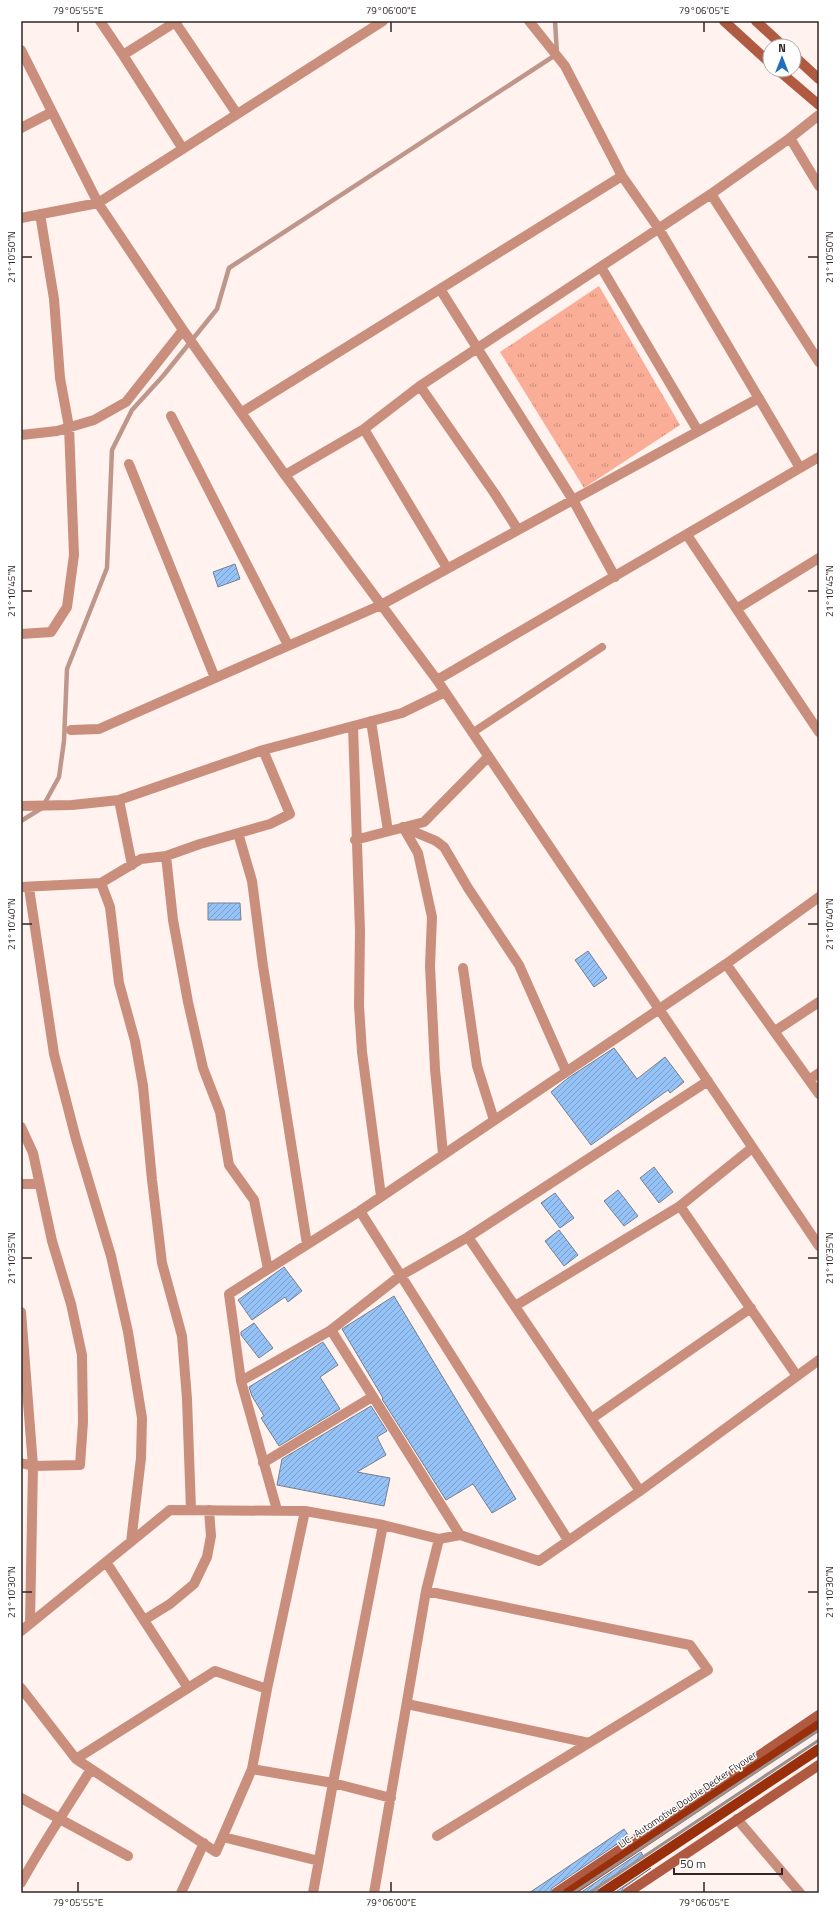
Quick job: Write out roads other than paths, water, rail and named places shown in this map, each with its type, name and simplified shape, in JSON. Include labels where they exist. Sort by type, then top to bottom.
[{"type":"main road","points":[[724,21],[762,56]]},
{"type":"main road","points":[[756,21],[774,38]]},
{"type":"main road","points":[[802,63],[819,79]]},
{"type":"main road","points":[[787,78],[819,105]]},
{"type":"main road","points":[[556,1893],[819,1715]]},
{"type":"main road","name":"LIC- Automotive Double Decker Flyover","points":[[568,1893],[819,1725]]},
{"type":"main road","points":[[602,1893],[819,1749]]},
{"type":"main road","points":[[627,1893],[819,1765]]},
{"type":"street","points":[[100,21],[183,149]]},
{"type":"street","points":[[21,218],[98,203],[383,21]]},
{"type":"street","points":[[529,21],[564,66],[622,176],[659,229],[800,468]]},
{"type":"street","points":[[123,55],[176,22],[237,114]]},
{"type":"street","points":[[21,50],[98,203],[185,333],[285,475],[437,680],[819,1246]]},
{"type":"street","points":[[21,128],[52,112]]},
{"type":"street","points":[[285,475],[364,429],[420,386],[711,194],[790,138],[819,115]]},
{"type":"street","points":[[790,138],[819,186]]},
{"type":"street","points":[[242,412],[622,176]]},
{"type":"street","points":[[711,194],[819,362]]},
{"type":"street","points":[[21,634],[51,632],[67,608],[74,555],[69,427],[60,378],[54,298],[40,214]]},
{"type":"street","points":[[601,267],[698,431]]},
{"type":"street","points":[[440,289],[573,500],[615,577]]},
{"type":"street","points":[[21,435],[57,431],[94,420],[126,402],[185,333]]},
{"type":"street","points":[[420,386],[495,494],[518,530]]},
{"type":"street","points":[[72,730],[99,729],[381,605],[759,398]]},
{"type":"street","points":[[171,416],[288,645]]},
{"type":"street","points":[[364,429],[447,568]]},
{"type":"street","points":[[437,680],[819,457]]},
{"type":"street","points":[[129,464],[215,678]]},
{"type":"street","points":[[687,535],[738,608],[819,732]]},
{"type":"street","points":[[738,608],[819,558]]},
{"type":"street","points":[[21,806],[72,805],[119,800],[263,750],[402,713],[445,692]]},
{"type":"street","points":[[371,721],[388,831]]},
{"type":"street","points":[[353,726],[355,840],[360,931],[359,1006],[362,1052],[381,1196]]},
{"type":"street","points":[[131,1542],[141,1458],[142,1418],[128,1332],[111,1256],[76,1139],[54,1054],[25,888],[101,883],[141,860],[166,856],[270,824],[290,814],[263,750]]},
{"type":"street","points":[[355,840],[424,822],[488,757]]},
{"type":"street","points":[[119,800],[132,864]]},
{"type":"street","points":[[403,827],[436,841],[444,847],[468,888],[519,965],[566,1071]]},
{"type":"street","points":[[403,827],[418,853],[432,917],[430,974],[435,1070],[443,1154]]},
{"type":"street","points":[[238,833],[252,881],[263,966],[307,1244]]},
{"type":"street","points":[[166,856],[173,920],[188,1002],[203,1068],[220,1112],[228,1165],[254,1200],[268,1269]]},
{"type":"street","points":[[101,883],[110,907],[120,984],[135,1041],[143,1086],[162,1263],[182,1336],[188,1406],[191,1510]]},
{"type":"street","points":[[277,1510],[241,1381],[228,1294],[360,1211],[658,1008],[726,964],[819,897]]},
{"type":"street","points":[[726,964],[819,1094]]},
{"type":"street","points":[[463,968],[477,1066],[494,1120]]},
{"type":"street","points":[[774,1030],[819,1002]]},
{"type":"street","points":[[809,1080],[819,1073]]},
{"type":"street","points":[[241,1381],[331,1330],[400,1276],[468,1237],[708,1081]]},
{"type":"street","points":[[21,1127],[33,1153],[52,1241],[72,1304],[82,1355],[83,1422],[80,1465],[33,1466],[21,1463]]},
{"type":"street","points":[[515,1306],[680,1206],[752,1148]]},
{"type":"street","points":[[21,1184],[40,1184]]},
{"type":"street","points":[[680,1206],[797,1376]]},
{"type":"street","points":[[360,1211],[568,1540]]},
{"type":"street","points":[[468,1237],[640,1491]]},
{"type":"street","points":[[591,1418],[751,1308]]},
{"type":"street","points":[[21,1312],[33,1466],[30,1623]]},
{"type":"street","points":[[331,1330],[460,1535]]},
{"type":"street","points":[[21,1631],[170,1510],[305,1511],[383,1525],[439,1539],[460,1535],[539,1561],[640,1491],[819,1360]]},
{"type":"street","points":[[263,1463],[372,1397]]},
{"type":"street","points":[[144,1620],[170,1604],[194,1584],[207,1557],[210,1536],[209,1510]]},
{"type":"street","points":[[21,1688],[76,1759],[216,1852],[252,1769],[267,1689],[305,1511]]},
{"type":"street","points":[[312,1893],[383,1525]]},
{"type":"street","points":[[374,1893],[392,1798],[426,1591],[439,1539]]},
{"type":"street","points":[[106,1562],[188,1688]]},
{"type":"street","points":[[426,1591],[690,1645],[708,1670],[437,1836]]},
{"type":"street","points":[[76,1759],[215,1670],[267,1689]]},
{"type":"street","points":[[407,1704],[589,1743]]},
{"type":"street","points":[[21,1884],[37,1854],[61,1819],[91,1769]]},
{"type":"street","points":[[252,1769],[333,1783],[392,1798]]},
{"type":"street","points":[[21,1798],[128,1856]]},
{"type":"street","points":[[737,1820],[800,1893]]},
{"type":"street","points":[[223,1837],[319,1861]]},
{"type":"street","points":[[181,1893],[204,1843]]},
{"type":"lane","points":[[472,733],[602,647]]},
{"type":"waterway","points":[[21,821],[42,808],[59,777],[64,741],[67,669],[107,568],[112,450],[132,410],[163,376],[217,309],[229,268],[557,54],[555,21]]},
{"type":"railway","points":[[573,1893],[819,1730]]},
{"type":"railway","points":[[589,1893],[819,1740]]}]
